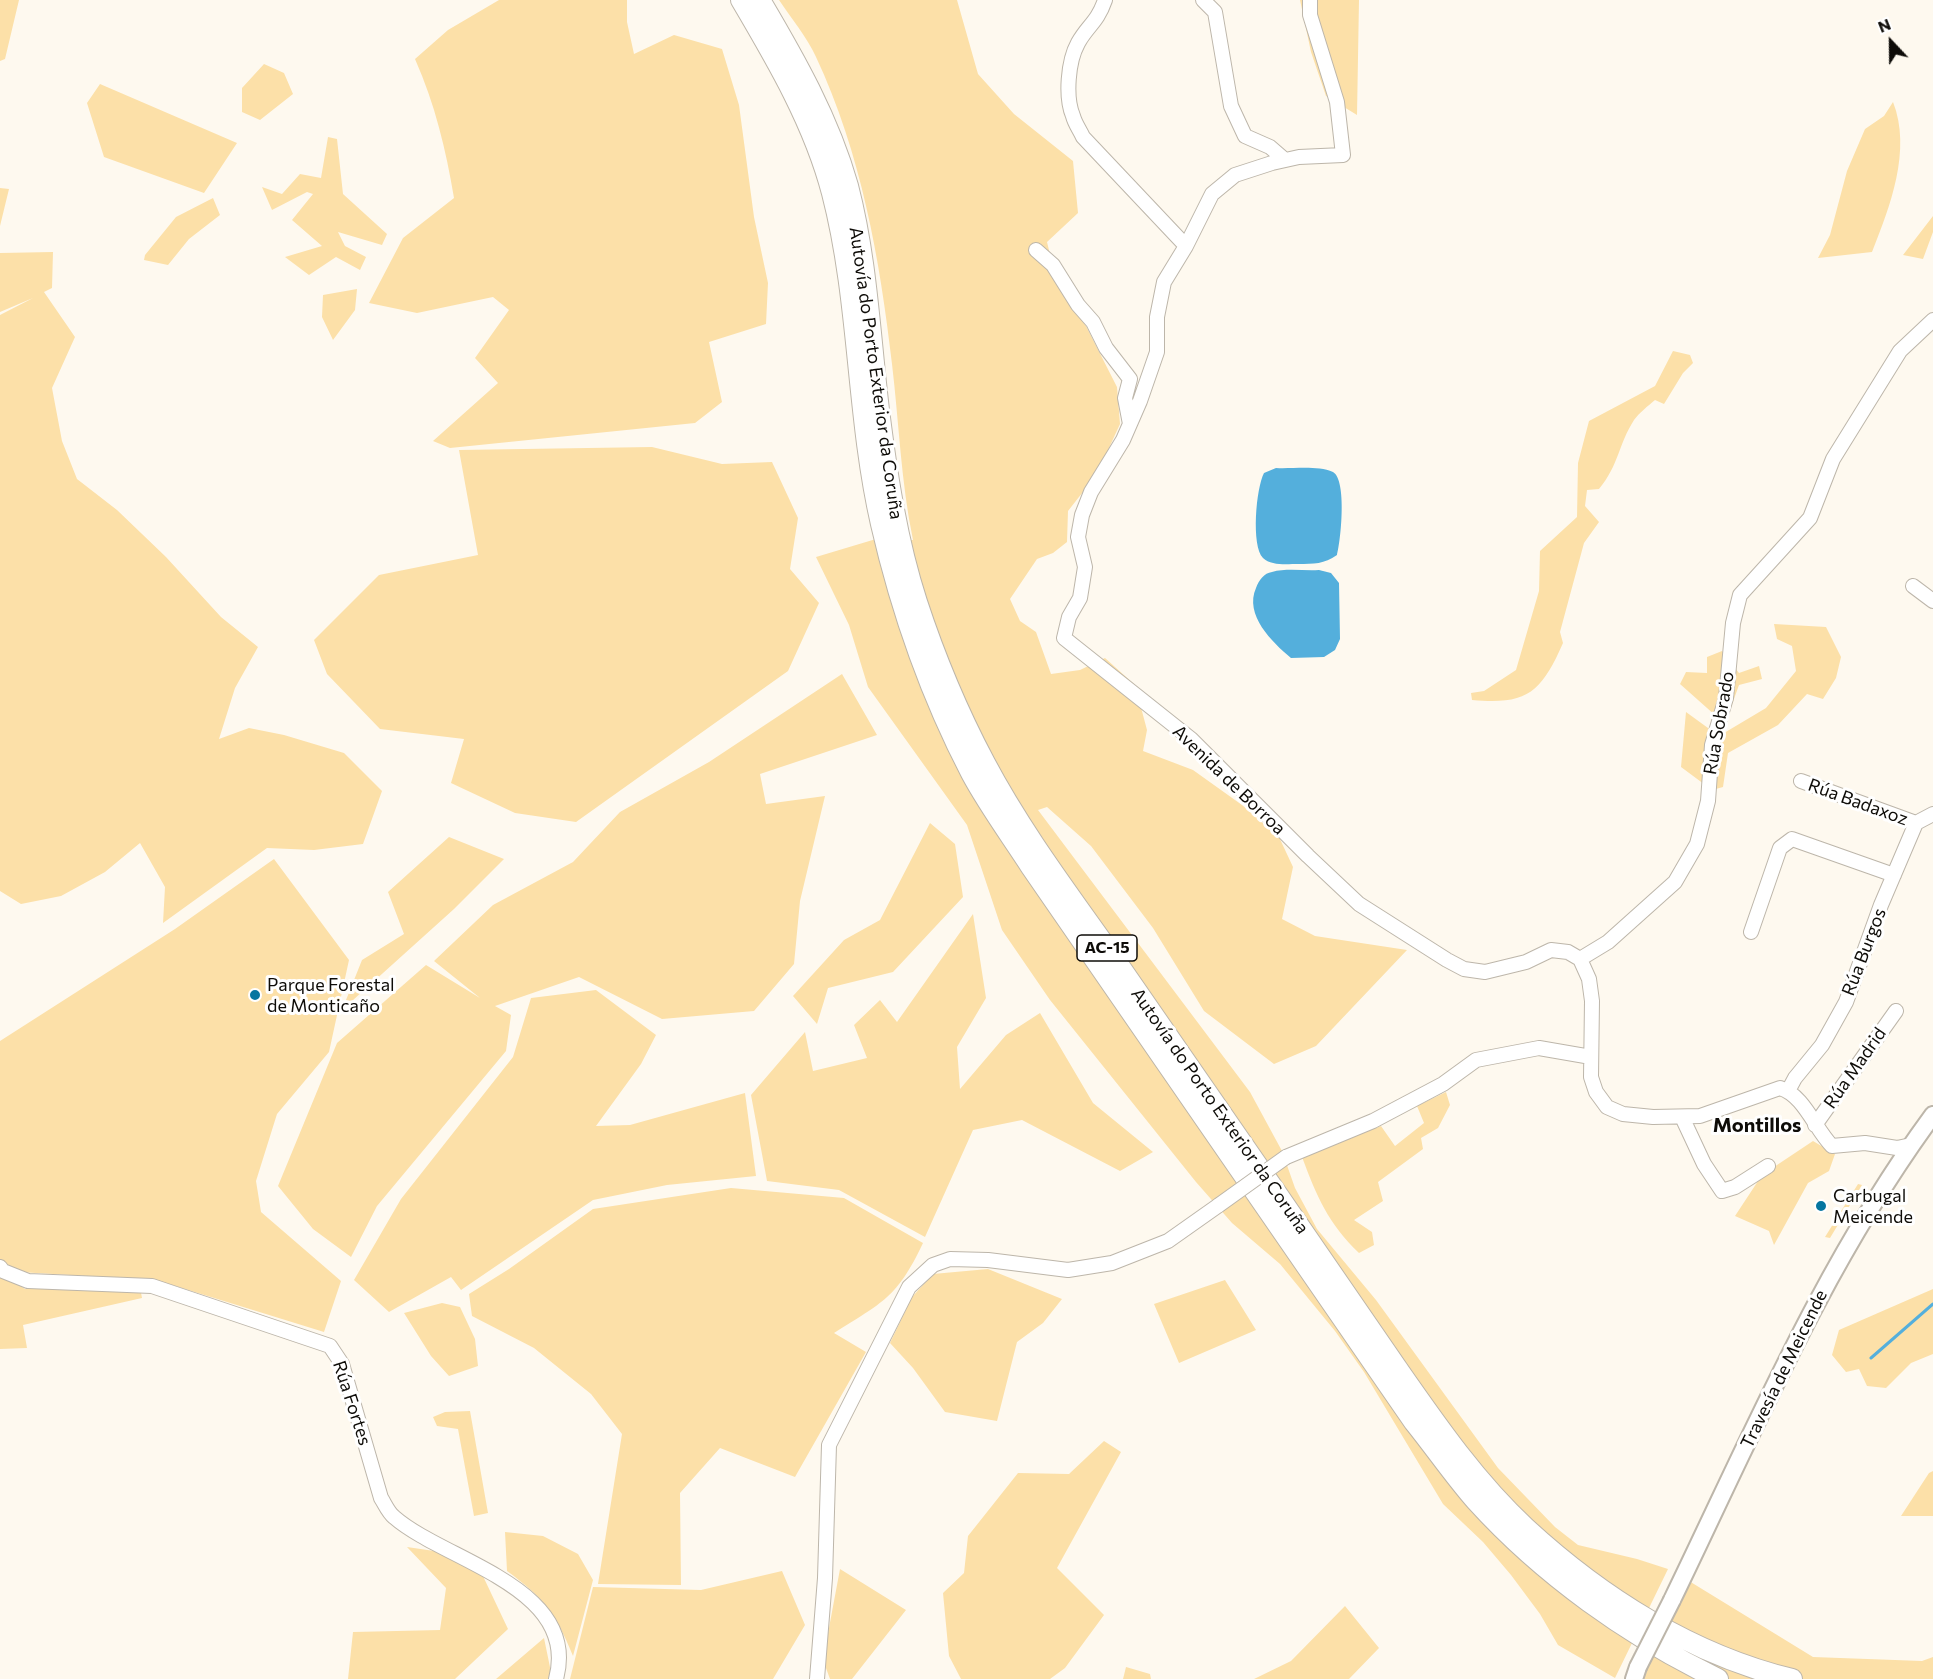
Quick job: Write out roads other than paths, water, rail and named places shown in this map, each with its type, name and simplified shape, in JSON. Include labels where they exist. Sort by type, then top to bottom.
[{"type":"highway","name":"Autovía do Porto Exterior da Coruña","points":[[741,0],[782,68],[817,145],[832,193],[848,275],[863,418],[880,522],[900,604],[942,713],[972,775],[1030,867],[1414,1422],[1476,1501],[1519,1544],[1609,1616],[1673,1658],[1718,1679]]},
{"type":"highway","name":"Autovía do Porto Exterior da Coruña","points":[[760,0],[796,60],[833,139],[848,189],[865,272],[880,416],[896,518],[916,599],[957,706],[987,767],[1045,858],[1376,1338],[1428,1412],[1488,1490],[1526,1528],[1619,1603],[1686,1640],[1730,1659],[1792,1679]]},
{"type":"main road","name":"Travesía de Meicende","points":[[1636,1673],[1829,1276],[1911,1145],[1933,1115]]},
{"type":"street","points":[[1105,0],[1099,17],[1079,42],[1073,57],[1069,95],[1072,115],[1083,137],[1186,246]]},
{"type":"street","points":[[1203,0],[1215,12],[1231,106],[1245,136],[1270,147],[1286,160]]},
{"type":"street","name":"Avenida de Borroa","points":[[1311,0],[1310,15],[1337,102],[1343,155],[1286,160],[1235,175],[1212,194],[1186,246],[1164,282],[1157,317],[1157,352],[1130,424],[1091,492],[1082,515],[1078,537],[1085,567],[1080,598],[1069,616],[1064,638],[1191,738],[1359,904],[1437,954],[1464,969],[1485,972],[1526,962],[1551,950],[1568,952],[1580,959]]},
{"type":"street","points":[[1036,250],[1053,265],[1078,305],[1093,322],[1106,348],[1130,379],[1125,398],[1130,424]]},
{"type":"street","name":"Rúa Sobrado","points":[[1580,959],[1608,942],[1674,882],[1697,843],[1708,801],[1712,745],[1726,698],[1733,622],[1740,595],[1810,519],[1833,459],[1900,351],[1933,320]]},
{"type":"street","points":[[1912,586],[1933,601]]},
{"type":"street","name":"Rúa Badaxoz","points":[[1801,781],[1916,823]]},
{"type":"street","points":[[1916,823],[1933,814]]},
{"type":"street","name":"Rúa Burgos","points":[[1788,1091],[1795,1078],[1822,1045],[1846,1002],[1916,823]]},
{"type":"street","points":[[1750,932],[1780,848],[1792,839],[1894,875]]},
{"type":"street","points":[[1580,959],[1589,979],[1592,1001],[1591,1077],[1596,1092],[1607,1107],[1623,1114],[1682,1118],[1700,1116],[1772,1089],[1788,1091],[1832,1146],[1865,1143],[1897,1148],[1911,1145]]},
{"type":"street","name":"Rúa Madrid","points":[[1815,1125],[1896,1011]]},
{"type":"street","points":[[817,1679],[825,1578],[829,1445],[909,1287],[933,1265],[950,1259],[988,1260],[1068,1270],[1112,1263],[1168,1241],[1286,1157],[1373,1120],[1443,1084],[1476,1060],[1539,1048],[1591,1057]]},
{"type":"street","points":[[1682,1118],[1704,1164],[1722,1191],[1735,1187],[1768,1166]]},
{"type":"street","points":[[1882,1145],[1899,1164]]},
{"type":"street","name":"Rúa Fortes","points":[[0,1267],[3,1271],[28,1281],[152,1286],[330,1346],[342,1364],[381,1498],[391,1515],[426,1538],[469,1559],[534,1602],[549,1623],[560,1649],[556,1679]]},
{"type":"water","points":[[1276,468],[1327,470],[1333,472],[1337,477],[1342,511],[1337,555],[1323,562],[1309,564],[1275,563],[1263,558],[1259,552],[1256,530],[1259,491],[1264,473]]},
{"type":"water","points":[[1283,570],[1319,570],[1331,573],[1339,583],[1340,639],[1335,650],[1324,657],[1291,658],[1268,636],[1257,618],[1253,598],[1256,588],[1262,577],[1269,573]]},
{"type":"waterway","points":[[1871,1358],[1933,1304]]},
{"type":"place","name":"Parque Forestal de Monticaño","points":[[255,995]]},
{"type":"place","name":"Carbugal Meicende","points":[[1821,1206]]},
{"type":"district","name":"Montillos","points":[[1757,1125]]}]
